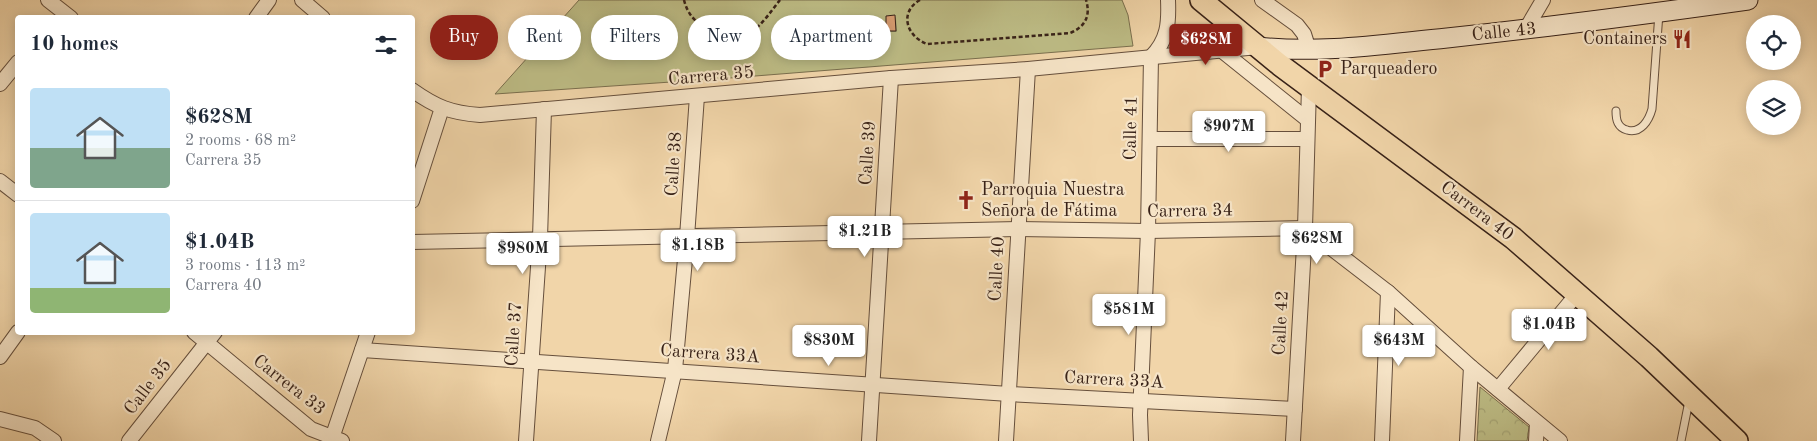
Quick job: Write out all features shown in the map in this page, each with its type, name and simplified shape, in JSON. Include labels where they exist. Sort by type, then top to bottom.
[{"type":"main road","name":"Carrera 40","points":[[1201,0],[1309,87],[1506,233],[1690,395],[1728,437]]},
{"type":"street","points":[[258,15],[269,0]]},
{"type":"street","points":[[302,0],[320,15]]},
{"type":"street","points":[[1151,57],[1161,47],[1166,31],[1168,0]]},
{"type":"street","points":[[1262,0],[1297,26],[1304,34],[1309,50]]},
{"type":"street","points":[[1526,29],[1544,0]]},
{"type":"street","name":"Calle 43","points":[[1258,47],[1309,50],[1333,49],[1526,29],[1748,0]]},
{"type":"street","points":[[56,6],[67,15]]},
{"type":"street","name":"Carrera 35","points":[[415,92],[442,108],[464,114],[480,115],[891,78],[1028,69],[1258,47]]},
{"type":"street","points":[[1221,50],[1308,120]]},
{"type":"street","name":"Calle 41","points":[[1141,441],[1148,230],[1151,57]]},
{"type":"street","points":[[0,84],[15,66]]},
{"type":"street","name":"Calle 40","points":[[1006,441],[1028,69]]},
{"type":"street","name":"Calle 39","points":[[870,441],[891,78]]},
{"type":"street","name":"Calle 42","points":[[1294,441],[1305,228],[1309,87]]},
{"type":"street","name":"Calle 38","points":[[658,441],[675,370],[698,96]]},
{"type":"street","points":[[415,192],[442,108]]},
{"type":"street","name":"Calle 37","points":[[526,441],[540,238],[544,110]]},
{"type":"street","points":[[1150,139],[1307,139]]},
{"type":"street","points":[[0,181],[15,193]]},
{"type":"street","points":[[1305,228],[1388,292],[1471,367],[1560,441]]},
{"type":"street","name":"Carrera 34","points":[[415,242],[1018,229],[1305,228]]},
{"type":"street","points":[[1382,441],[1388,292]]},
{"type":"street","points":[[1498,389],[1577,294]]},
{"type":"street","points":[[0,357],[16,335]]},
{"type":"street","points":[[335,440],[367,335]]},
{"type":"street","name":"Carrera 33","points":[[211,338],[311,429],[335,440]]},
{"type":"street","name":"Calle 35","points":[[129,441],[211,338]]},
{"type":"street","name":"Carrera 33A","points":[[362,350],[1009,394],[1295,409]]},
{"type":"street","points":[[1467,441],[1471,367]]},
{"type":"street","points":[[0,419],[35,428],[54,441]]},
{"type":"street","points":[[1536,441],[1537,423]]},
{"type":"lane","points":[[1616,111],[1618,124],[1630,131],[1638,129],[1650,116],[1659,12]]},
{"type":"lane","points":[[1681,441],[1690,395]]},
{"type":"path","points":[[684,0],[689,13],[697,23],[707,30],[714,33],[741,37],[750,34],[758,27],[780,0]]},
{"type":"path","points":[[920,0],[911,7],[907,22],[912,35],[919,41],[927,44],[1070,33],[1079,29],[1085,23],[1088,16],[1086,0]]},
{"type":"green space","points":[[579,0],[1122,0],[1128,15],[1133,46],[730,78],[495,94],[525,60],[581,60],[581,15],[566,15]]},
{"type":"green space","points":[[1480,387],[1529,427],[1527,441],[1477,441]]},
{"type":"building","points":[[891,15],[895,15],[896,31],[891,31]]},
{"type":"place","name":"Containers","points":[[1682,39]]},
{"type":"place","name":"Parqueadero","points":[[1325,69]]},
{"type":"place","name":"Parroquia Nuestra Señora de Fátima","points":[[966,200]]}]
